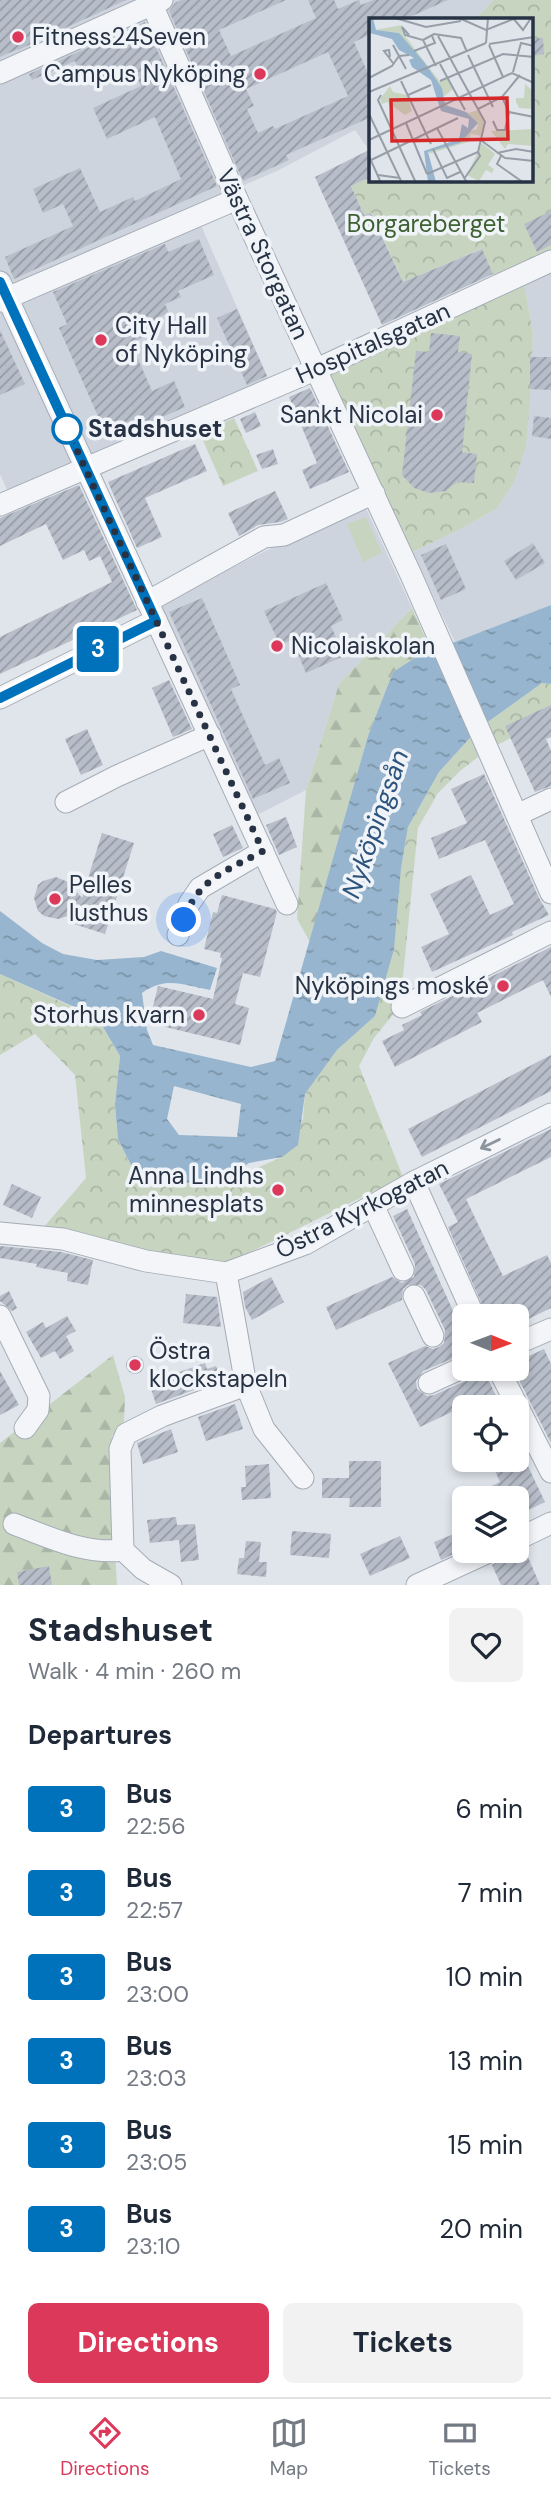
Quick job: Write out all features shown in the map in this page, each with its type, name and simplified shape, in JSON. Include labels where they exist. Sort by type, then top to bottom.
[{"type":"street","points":[[0,73],[155,2]]},
{"type":"street","name":"Västra Storgatan","points":[[155,2],[237,199],[374,494],[551,893]]},
{"type":"street","points":[[237,199],[162,233],[3,294],[87,469],[287,904]]},
{"type":"street","name":"Hospitalsgatan","points":[[0,505],[317,369],[551,261]]},
{"type":"street","points":[[0,698],[152,611],[264,537],[284,535],[374,494]]},
{"type":"street","points":[[66,802],[210,735]]},
{"type":"street","points":[[517,815],[551,799]]},
{"type":"street","points":[[178,935],[189,904],[200,888],[263,851]]},
{"type":"street","points":[[402,1007],[551,932]]},
{"type":"street","name":"Östra Kyrkogatan","points":[[0,1233],[63,1239],[146,1261],[226,1273],[305,1244],[414,1182],[551,1114]]},
{"type":"street","points":[[414,1182],[469,1304]]},
{"type":"street","points":[[373,1205],[403,1270]]},
{"type":"street","points":[[226,1273],[246,1385],[264,1429],[303,1478]]},
{"type":"street","points":[[414,1296],[433,1336]]},
{"type":"street","points":[[0,1316],[40,1396],[38,1410],[25,1428]]},
{"type":"street","points":[[529,1338],[551,1329]]},
{"type":"street","points":[[429,1383],[452,1372]]},
{"type":"street","points":[[505,1381],[551,1472]]},
{"type":"street","points":[[171,1585],[143,1569],[123,1550],[120,1450],[126,1434],[162,1416],[246,1385]]},
{"type":"street","points":[[14,1524],[47,1537],[104,1553],[123,1550]]},
{"type":"street","points":[[529,1533],[551,1524]]},
{"type":"street","points":[[429,1583],[468,1563]]},
{"type":"shaded area","points":[[0,0],[493,0],[477,18],[369,18],[369,150],[355,130],[277,171],[193,207],[271,385],[14,505],[0,474]]},
{"type":"shaded area","points":[[551,271],[551,605],[455,642],[412,552],[496,509],[526,447],[533,333],[524,283]]},
{"type":"shaded area","name":"Nicolaiskolan","points":[[363,502],[412,608],[339,684],[306,790],[257,815],[160,604]]},
{"type":"green space","name":"Borgareberget","points":[[493,0],[551,0],[551,252],[495,278],[481,249],[403,282],[372,213],[364,215],[351,186],[369,178],[369,182],[534,182],[534,18],[477,18]]},
{"type":"green space","points":[[524,283],[533,333],[530,399],[526,447],[514,482],[496,509],[412,552],[328,374]]},
{"type":"green space","points":[[234,418],[258,471],[223,486],[200,434]]},
{"type":"green space","points":[[366,517],[382,553],[363,562],[347,524]]},
{"type":"green space","points":[[412,608],[430,648],[393,672],[368,736],[310,942],[297,919],[306,790],[339,684]]},
{"type":"green space","points":[[542,683],[551,684],[551,718],[487,750],[460,771],[438,793],[418,828],[400,1006],[374,1038],[359,1066],[403,1177],[220,1267],[43,1228],[86,1178],[75,1075],[35,1034],[0,1055],[0,974],[97,1018],[120,1056],[115,1104],[118,1139],[134,1171],[218,1185],[282,1157],[303,1119],[305,1094],[337,1050],[375,1016],[408,827],[439,772],[478,729]]},
{"type":"green space","points":[[113,1355],[125,1397],[124,1421],[112,1436],[110,1460],[117,1585],[0,1585],[0,1443]]},
{"type":"water","name":"Nyköpingsån","points":[[551,605],[551,684],[542,683],[478,729],[439,772],[408,827],[401,868],[394,949],[375,1016],[337,1050],[305,1094],[298,1145],[282,1157],[249,1163],[218,1185],[169,1181],[134,1171],[118,1139],[115,1104],[120,1056],[97,1017],[0,974],[0,911],[42,943],[63,954],[97,960],[144,957],[161,951],[217,968],[210,990],[167,983],[142,993],[147,1030],[153,1045],[251,1067],[275,1061],[368,736],[393,672],[430,648],[455,642]],"holes":[[[174,1086],[241,1104],[237,1137],[179,1135],[167,1119]]]},
{"type":"building","points":[[0,0],[126,0],[0,57]]},
{"type":"building","points":[[181,0],[286,0],[219,30],[231,56],[316,18],[308,0],[334,0],[338,9],[359,0],[361,5],[373,0],[448,0],[407,18],[369,18],[369,35],[354,42],[369,76],[369,118],[286,155],[289,160],[243,181],[169,11]],"holes":[[[328,52],[348,96],[275,129],[273,126],[258,133],[247,109],[254,106],[246,89]]]},
{"type":"building","points":[[145,22],[217,186],[14,279],[5,257],[73,226],[63,204],[43,213],[33,189],[80,168],[100,212],[133,197],[135,201],[181,179],[155,117],[107,139],[93,108],[141,86],[131,65],[86,86],[75,61],[32,80],[29,74]]},
{"type":"building","points":[[543,38],[544,54],[534,56],[534,39]]},
{"type":"building","points":[[369,150],[369,178],[351,186],[364,215],[371,213],[403,282],[482,249],[493,274],[382,325],[315,177]]},
{"type":"building","points":[[551,211],[551,245],[537,252],[524,224]]},
{"type":"building","name":"City Hall of Nyköping","points":[[199,239],[214,275],[178,291],[181,297],[165,304],[169,313],[156,318],[161,330],[131,343],[152,391],[174,381],[185,407],[109,441],[59,328],[67,324],[53,292],[165,244],[168,252]]},
{"type":"building","points":[[237,309],[267,376],[247,385],[217,318]]},
{"type":"building","points":[[0,330],[25,384],[0,395]]},
{"type":"building","name":"Sankt Nicolai","points":[[431,333],[460,336],[458,352],[472,354],[462,452],[477,454],[474,483],[457,482],[446,491],[429,493],[414,488],[402,475],[416,351],[429,352]]},
{"type":"building","points":[[530,357],[551,357],[551,390],[530,389]]},
{"type":"building","points":[[310,388],[349,472],[310,489],[302,470],[317,463],[289,397]]},
{"type":"building","points":[[255,412],[261,426],[246,433],[240,419]]},
{"type":"building","points":[[534,416],[551,418],[551,439],[532,436]]},
{"type":"building","points":[[195,444],[207,471],[145,498],[162,537],[137,548],[108,482]]},
{"type":"building","points":[[273,449],[278,464],[262,469],[256,455]]},
{"type":"building","points":[[79,485],[137,610],[0,674],[0,637],[112,582],[100,556],[89,561],[84,550],[63,560],[46,524],[0,546],[0,518]]},
{"type":"building","points":[[275,491],[288,519],[258,525],[239,536],[228,513]]},
{"type":"building","points":[[533,543],[545,563],[516,580],[504,561]]},
{"type":"building","points":[[446,544],[466,589],[441,600],[421,555]]},
{"type":"building","points":[[326,583],[343,620],[331,626],[344,656],[306,673],[292,640],[280,645],[264,611]]},
{"type":"building","points":[[202,598],[240,685],[231,689],[265,765],[279,758],[290,783],[253,799],[169,612]]},
{"type":"building","points":[[169,680],[192,729],[173,737],[152,688]]},
{"type":"building","points":[[551,705],[551,737],[546,739],[551,751],[551,786],[535,792],[505,726]]},
{"type":"building","points":[[87,729],[103,765],[81,775],[65,739]]},
{"type":"building","points":[[484,774],[549,915],[512,932],[513,935],[432,972],[421,947],[449,934],[430,894],[471,875],[490,915],[514,904],[485,840],[439,859],[431,838],[467,823],[451,789]]},
{"type":"building","points":[[286,817],[297,847],[279,855],[266,825]]},
{"type":"building","points":[[232,825],[243,848],[223,857],[213,834]]},
{"type":"building","points":[[102,833],[134,843],[105,934],[74,924],[77,913],[58,919],[44,916],[38,911],[34,898],[38,885],[56,877],[68,882],[82,898]]},
{"type":"building","points":[[222,895],[275,909],[277,912],[260,977],[243,973],[235,1004],[249,1008],[240,1045],[149,1023],[158,986],[213,999],[222,958],[221,953],[204,949],[213,912],[217,913]]},
{"type":"building","points":[[551,947],[551,997],[543,980],[477,1013],[482,1022],[395,1067],[382,1041],[404,1030],[402,1025],[422,1015],[420,1012]]},
{"type":"building","points":[[551,1055],[551,1091],[422,1157],[408,1129]]},
{"type":"building","points":[[551,1129],[551,1157],[466,1199],[503,1276],[547,1255],[551,1263],[551,1308],[529,1319],[529,1304],[482,1304],[448,1227],[458,1222],[439,1184]]},
{"type":"building","points":[[12,1184],[41,1197],[32,1218],[3,1205]]},
{"type":"building","points":[[407,1209],[452,1308],[452,1359],[423,1371],[416,1381],[417,1389],[427,1396],[466,1381],[489,1381],[495,1395],[452,1395],[452,1412],[420,1427],[388,1363],[425,1346],[433,1349],[444,1343],[445,1330],[426,1290],[421,1285],[408,1285],[403,1289],[402,1300],[336,1330],[326,1307],[392,1277],[402,1283],[414,1277],[415,1264],[393,1216]]},
{"type":"building","points":[[0,1246],[61,1252],[93,1260],[88,1285],[67,1281],[68,1273],[36,1267],[37,1264],[0,1258]]},
{"type":"building","points":[[271,1277],[284,1302],[252,1320],[245,1307],[243,1292]]},
{"type":"building","points":[[9,1291],[17,1308],[12,1311],[0,1301],[0,1296]]},
{"type":"building","points":[[186,1294],[217,1297],[221,1327],[183,1323]]},
{"type":"building","points":[[67,1316],[76,1331],[66,1336],[74,1351],[60,1359],[55,1351],[41,1358],[26,1332],[43,1322],[46,1328]]},
{"type":"building","points":[[544,1349],[551,1364],[551,1443],[520,1381],[529,1381],[529,1356]]},
{"type":"building","name":"Östra klockstapeln","points":[[135,1356],[143,1361],[144,1365],[139,1373],[135,1374],[127,1369],[126,1365],[131,1357]]},
{"type":"building","points":[[205,1363],[207,1369],[216,1366],[221,1380],[156,1404],[150,1386],[169,1379],[168,1376]]},
{"type":"building","points":[[0,1371],[19,1405],[0,1415]]},
{"type":"building","points":[[235,1404],[243,1429],[206,1441],[198,1417]]},
{"type":"building","points":[[171,1429],[178,1452],[143,1464],[137,1443]]},
{"type":"building","points":[[349,1461],[381,1461],[381,1507],[349,1507],[350,1498],[322,1498],[322,1478],[349,1478]]},
{"type":"building","points":[[269,1464],[271,1498],[242,1500],[241,1487],[246,1487],[245,1466]]},
{"type":"building","points":[[529,1468],[545,1502],[529,1510],[529,1486],[492,1486],[500,1482],[495,1472],[529,1472]]},
{"type":"building","points":[[176,1517],[177,1525],[195,1524],[199,1560],[181,1562],[179,1540],[150,1543],[147,1520]]},
{"type":"building","points":[[292,1531],[331,1534],[329,1558],[290,1555]]},
{"type":"building","points":[[452,1535],[452,1555],[441,1560],[434,1542]]},
{"type":"building","points":[[400,1536],[410,1558],[370,1576],[360,1554]]},
{"type":"building","points":[[246,1541],[261,1542],[259,1562],[267,1562],[266,1577],[237,1574],[239,1558],[244,1558]]},
{"type":"building","points":[[529,1559],[540,1585],[501,1585],[492,1565],[529,1563]]},
{"type":"building","points":[[49,1566],[52,1585],[19,1585],[17,1572]]},
{"type":"bus line","name":"3","points":[[0,282],[156,621],[0,698]]},
{"type":"place","name":"Fitness24Seven","points":[[18,37]]},
{"type":"place","name":"Campus Nyköping","points":[[260,74]]},
{"type":"place","name":"City Hall of Nyköping","points":[[101,340]]},
{"type":"place","name":"Sankt Nicolai","points":[[437,415]]},
{"type":"place","name":"Stadshuset","points":[[67,429]]},
{"type":"place","name":"Nicolaiskolan","points":[[277,646]]},
{"type":"place","name":"Pelles lusthus","points":[[55,899]]},
{"type":"place","name":"Nyköpings moské","points":[[503,986]]},
{"type":"place","name":"Storhus kvarn","points":[[199,1015]]},
{"type":"place","name":"Anna Lindhs minnesplats","points":[[278,1190]]},
{"type":"place","name":"Östra klockstapeln","points":[[135,1365]]},
{"type":"route","points":[[67,429],[263,851],[200,888],[189,904],[184,920]]}]
